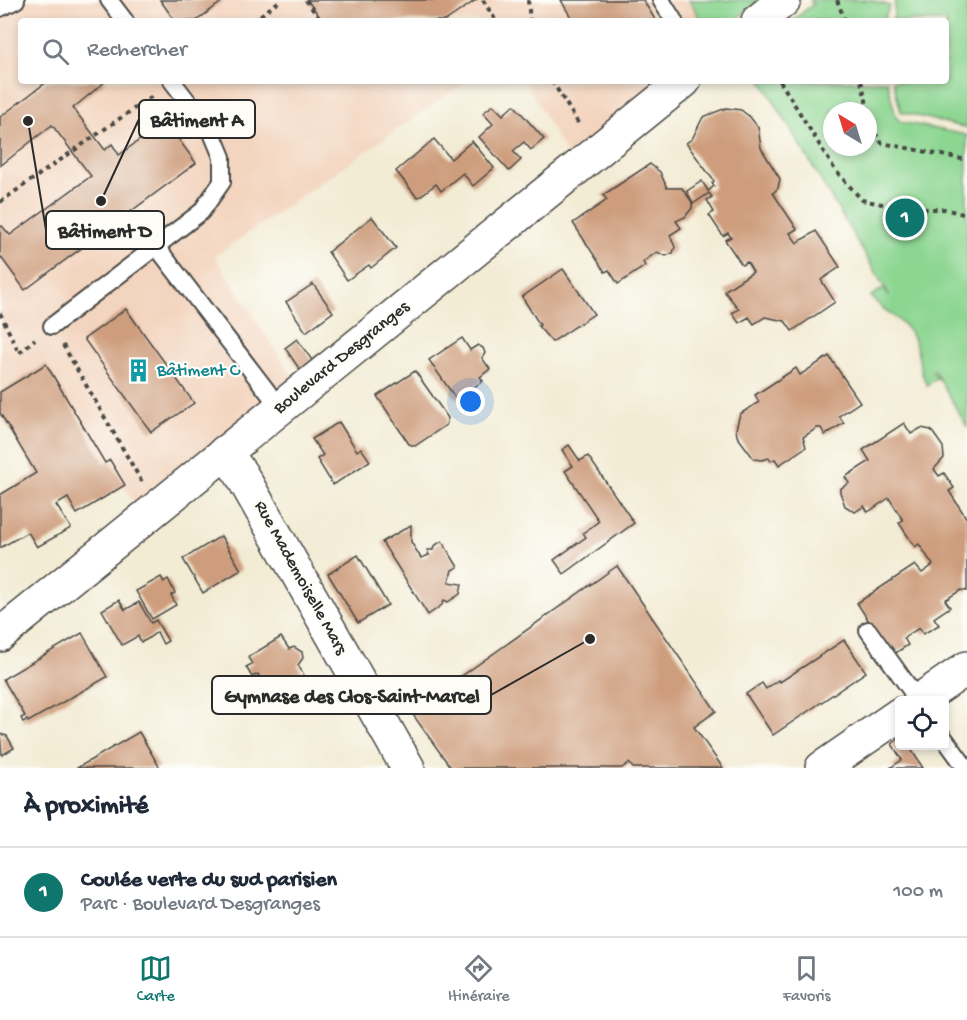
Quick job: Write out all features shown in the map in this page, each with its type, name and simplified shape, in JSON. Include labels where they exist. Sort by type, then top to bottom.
[{"type":"street","points":[[762,18],[784,0]]},
{"type":"street","name":"Boulevard Desgranges","points":[[0,635],[680,84]]},
{"type":"street","name":"Rue Mademoiselle Mars","points":[[225,452],[241,474],[408,768]]},
{"type":"street","points":[[925,696],[967,668]]},
{"type":"street","points":[[822,768],[895,717]]},
{"type":"lane","points":[[0,8],[16,0]]},
{"type":"lane","points":[[109,0],[123,18]]},
{"type":"lane","points":[[661,0],[672,18]]},
{"type":"lane","points":[[52,326],[201,212],[222,182],[222,157],[212,133],[174,84]]},
{"type":"lane","points":[[156,246],[280,408]]},
{"type":"lane","points":[[868,630],[916,696]]},
{"type":"lane","points":[[949,744],[966,768]]},
{"type":"path","points":[[257,18],[281,0]]},
{"type":"path","points":[[306,0],[319,18]]},
{"type":"path","points":[[483,0],[494,18]]},
{"type":"path","points":[[528,0],[530,18]]},
{"type":"path","points":[[837,0],[844,18]]},
{"type":"path","points":[[0,202],[168,84]]},
{"type":"path","points":[[554,84],[584,132]]},
{"type":"path","points":[[782,84],[835,170],[862,200],[906,208],[944,209],[967,215]]},
{"type":"path","points":[[862,84],[874,132],[882,142],[967,160]]},
{"type":"path","points":[[0,313],[19,353]]},
{"type":"path","points":[[67,352],[157,508]]},
{"type":"shaded area","points":[[0,0],[689,0],[700,18],[18,18],[18,84],[463,84],[215,256],[301,390],[142,519],[110,460],[105,463],[46,365],[0,390]]},
{"type":"shaded area","points":[[527,84],[680,84],[575,170]]},
{"type":"green space","points":[[689,0],[760,0],[738,18],[700,18]]},
{"type":"green space","points":[[810,0],[871,0],[890,6],[884,18],[796,18],[813,4]]},
{"type":"green space","points":[[895,0],[967,0],[967,128],[901,112],[894,84],[949,84],[949,18],[894,17]]},
{"type":"green space","points":[[764,84],[888,84],[896,117],[901,122],[967,135],[967,427],[934,370],[932,372],[937,378],[927,385],[909,331],[871,296],[884,288],[887,296],[889,295]]},
{"type":"building","points":[[160,0],[224,0],[200,18],[173,18]]},
{"type":"building","points":[[307,0],[476,0],[449,18],[321,18]]},
{"type":"building","points":[[561,0],[643,0],[654,18],[571,18]]},
{"type":"building","points":[[44,84],[102,84],[73,108],[105,150],[112,144],[119,155],[145,136],[137,126],[158,111],[196,163],[25,290],[0,256],[0,227],[2,226],[10,235],[91,176],[52,125],[0,166],[0,117]]},
{"type":"building","points":[[493,105],[503,115],[514,105],[544,139],[531,150],[524,142],[513,151],[521,160],[509,171],[479,137],[493,124],[483,113]]},
{"type":"building","points":[[726,108],[741,110],[758,127],[761,148],[780,179],[778,188],[773,193],[797,229],[790,233],[797,243],[816,231],[840,267],[821,280],[835,302],[792,331],[785,321],[765,317],[754,324],[749,317],[739,323],[732,313],[739,309],[724,291],[753,272],[747,262],[742,265],[725,240],[731,237],[728,233],[723,236],[709,215],[714,212],[707,200],[712,197],[709,193],[693,204],[687,191],[702,181],[708,191],[714,186],[712,183],[714,181],[686,143],[692,139],[703,117]]},
{"type":"building","points":[[434,139],[451,159],[472,141],[494,168],[473,186],[463,173],[441,191],[436,184],[419,197],[416,196],[396,171]]},
{"type":"building","points":[[650,164],[660,172],[667,188],[682,188],[692,202],[692,208],[685,217],[676,221],[681,228],[670,235],[675,247],[673,253],[666,256],[657,252],[643,262],[645,266],[618,284],[609,270],[605,272],[573,223],[607,200],[603,195]]},
{"type":"building","points":[[372,217],[396,248],[371,268],[369,265],[347,280],[328,252]]},
{"type":"building","points":[[563,269],[594,314],[552,342],[538,326],[540,325],[522,297]]},
{"type":"building","points":[[313,284],[333,312],[306,332],[286,302]]},
{"type":"building","name":"Bâtiment C","points":[[126,309],[194,403],[151,432],[84,339]]},
{"type":"building","points":[[462,338],[470,350],[478,345],[483,348],[485,353],[482,358],[490,369],[480,377],[483,381],[456,399],[429,360]]},
{"type":"building","points":[[297,339],[312,360],[300,370],[285,348]]},
{"type":"building","points":[[829,356],[860,402],[839,416],[844,423],[825,435],[821,428],[817,428],[803,437],[806,447],[779,465],[775,459],[771,461],[769,458],[754,459],[737,436],[736,429],[740,414],[759,402],[755,395],[796,368],[800,375]]},
{"type":"building","points":[[46,364],[105,463],[110,460],[125,485],[77,514],[68,498],[56,505],[71,528],[37,547],[28,532],[0,548],[0,495],[36,473],[0,413],[0,392]]},
{"type":"building","points":[[415,371],[448,418],[446,425],[415,446],[409,444],[377,396]]},
{"type":"building","points":[[339,422],[357,451],[361,448],[370,461],[333,485],[317,459],[323,455],[312,439]]},
{"type":"building","points":[[904,423],[911,434],[921,428],[931,430],[943,447],[944,458],[934,469],[939,476],[944,473],[954,488],[949,491],[967,519],[967,591],[961,590],[945,600],[950,607],[934,618],[939,625],[923,634],[919,628],[911,633],[904,638],[908,645],[894,654],[887,649],[857,603],[915,565],[922,573],[933,565],[919,544],[915,547],[899,523],[903,520],[889,498],[868,512],[864,506],[855,512],[845,506],[840,489],[849,483],[845,477],[870,461],[863,450]]},
{"type":"building","points":[[569,445],[580,461],[588,456],[634,523],[564,574],[554,560],[586,537],[583,533],[599,521],[565,471],[573,466],[562,450]]},
{"type":"building","points":[[411,525],[411,542],[421,558],[429,555],[427,550],[433,550],[434,546],[442,541],[458,567],[452,570],[449,582],[462,584],[460,594],[448,602],[444,600],[442,605],[428,615],[382,542]]},
{"type":"building","points":[[221,536],[241,570],[203,593],[183,559]]},
{"type":"building","points":[[358,555],[388,605],[358,623],[328,574]]},
{"type":"building","points":[[617,566],[716,711],[694,727],[723,768],[633,768],[629,763],[622,768],[451,768],[411,712]]},
{"type":"building","points":[[161,577],[164,582],[168,579],[175,593],[171,595],[176,605],[152,619],[136,591]]},
{"type":"building","points":[[119,600],[125,610],[139,602],[151,623],[156,620],[168,641],[163,644],[157,632],[141,642],[138,636],[122,645],[102,610]]},
{"type":"building","points":[[82,633],[107,677],[28,722],[27,720],[23,722],[21,718],[25,716],[3,679]]},
{"type":"building","points":[[281,637],[289,649],[294,647],[302,652],[303,658],[298,665],[305,677],[272,697],[258,674],[252,677],[246,667],[252,664],[248,657]]},
{"type":"building","points":[[844,640],[866,672],[773,735],[746,694],[762,683],[766,689],[778,680],[780,682]]},
{"type":"building","points":[[139,732],[160,768],[77,768]]},
{"type":"building","points":[[0,734],[7,736],[14,748],[2,755]]},
{"type":"building","points":[[896,750],[912,750],[923,768],[890,768],[902,760]]},
{"type":"place","name":"Bâtiment D","points":[[28,121]]},
{"type":"place","name":"Bâtiment A","points":[[101,201]]},
{"type":"place","name":"Coulée verte du sud parisien","points":[[905,218]]},
{"type":"place","name":"Bâtiment C","points":[[139,371]]},
{"type":"place","name":"Gymnase des Clos-Saint-Marcel","points":[[590,639]]}]
